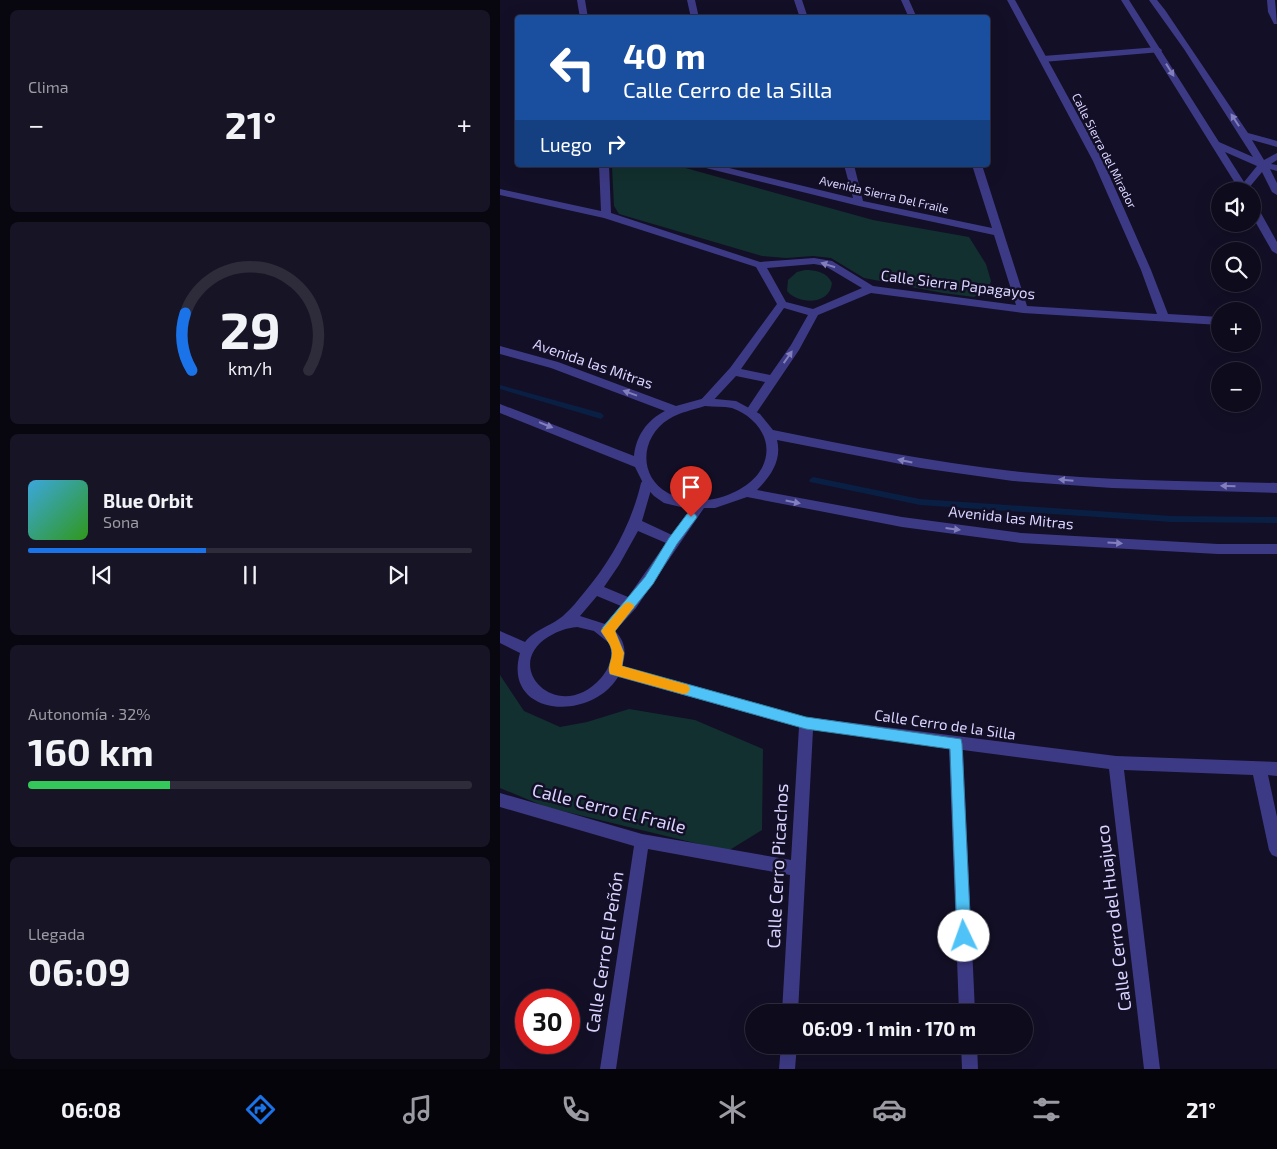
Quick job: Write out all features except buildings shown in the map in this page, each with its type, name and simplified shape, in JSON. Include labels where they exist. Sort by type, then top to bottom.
[{"type":"street","points":[[582,0],[584,15]]},
{"type":"street","points":[[691,0],[695,15]]},
{"type":"street","points":[[798,0],[803,15]]},
{"type":"street","points":[[905,0],[912,15]]},
{"type":"street","name":"Calle Sierra del Mirador","points":[[1010,0],[1098,161],[1146,270],[1164,318]]},
{"type":"street","points":[[1124,0],[1158,50],[1239,182]]},
{"type":"street","points":[[1153,0],[1185,44],[1244,135],[1277,192]]},
{"type":"street","points":[[1271,0],[1272,12],[1277,22]]},
{"type":"street","points":[[1043,59],[1158,50]]},
{"type":"street","points":[[1244,135],[1277,144]]},
{"type":"street","points":[[1216,144],[1263,165],[1277,168]]},
{"type":"street","points":[[1250,182],[1263,165],[1277,156]]},
{"type":"street","points":[[604,167],[606,215]]},
{"type":"street","name":"Avenida Sierra Del Fraile","points":[[722,167],[859,203],[1000,233]]},
{"type":"street","points":[[850,167],[859,203]]},
{"type":"street","points":[[978,167],[1023,309]]},
{"type":"street","name":"Calle Sierra Papagayos","points":[[500,192],[606,215],[760,265],[814,261],[828,264],[853,277],[870,290],[1023,309],[1211,320]]},
{"type":"street","points":[[1261,222],[1277,251]]},
{"type":"street","points":[[760,265],[782,304],[814,313],[870,290]]},
{"type":"street","points":[[705,402],[734,371],[782,304]]},
{"type":"street","points":[[751,412],[795,347],[814,313]]},
{"type":"street","name":"Avenida las Mitras","points":[[500,350],[554,365],[676,410]]},
{"type":"street","points":[[734,371],[772,380]]},
{"type":"street","points":[[705,402],[730,404],[751,412],[771,434],[774,449],[770,465],[761,480],[745,492],[716,503],[700,505],[673,500],[661,495],[647,483],[638,463],[641,442],[654,424],[676,410],[705,402]]},
{"type":"street","points":[[500,408],[638,463]]},
{"type":"street","points":[[771,434],[915,463],[1013,476],[1103,483],[1277,488]]},
{"type":"street","points":[[566,622],[590,622],[607,631],[613,637],[618,653],[615,670],[608,681],[598,690],[586,697],[558,702],[535,692],[528,684],[524,673],[524,662],[528,650],[544,632],[566,622],[595,589],[610,568],[635,524],[643,504],[647,483]]},
{"type":"street","name":"Avenida las Mitras","points":[[745,492],[902,522],[1021,538],[1218,549],[1277,549]]},
{"type":"street","points":[[607,631],[649,580],[673,541],[700,505]]},
{"type":"street","points":[[635,524],[673,541]]},
{"type":"street","points":[[595,589],[631,604]]},
{"type":"street","points":[[500,637],[528,650]]},
{"type":"street","name":"Calle Cerro de la Silla","points":[[615,670],[806,723],[956,744],[1116,763],[1277,769]]},
{"type":"street","name":"Calle Cerro Picachos","points":[[790,1004],[806,723]]},
{"type":"street","points":[[956,744],[967,1004]]},
{"type":"street","name":"Calle Cerro del Huajuco","points":[[1116,763],[1152,1069]]},
{"type":"street","points":[[1259,769],[1277,850]]},
{"type":"street","name":"Calle Cerro El Fraile","points":[[500,801],[642,842],[797,869]]},
{"type":"street","name":"Calle Cerro El Peñón","points":[[608,1069],[642,842]]},
{"type":"street","points":[[787,1069],[788,1054]]},
{"type":"street","points":[[969,1054],[970,1069]]},
{"type":"green space","points":[[612,167],[682,167],[873,220],[969,237],[986,264],[991,281],[988,290],[974,297],[864,278],[831,258],[762,256],[619,214],[614,206]]},
{"type":"green space","points":[[805,270],[821,272],[830,279],[832,283],[826,296],[820,299],[806,300],[792,296],[787,291],[788,280],[797,272]]},
{"type":"green space","points":[[500,675],[524,711],[560,727],[587,722],[629,709],[695,720],[763,749],[762,830],[728,851],[546,807],[500,788]]},
{"type":"waterway","points":[[500,387],[601,416]]},
{"type":"waterway","points":[[813,480],[920,502],[1171,519],[1277,520]]},
{"type":"slow traffic","points":[[628,607],[607,631],[613,637],[618,653],[615,670],[683,689]]},
{"type":"route","points":[[691,517],[673,541],[649,580],[620,618],[607,631],[613,637],[618,653],[615,670],[806,723],[956,744],[964,936]]}]
